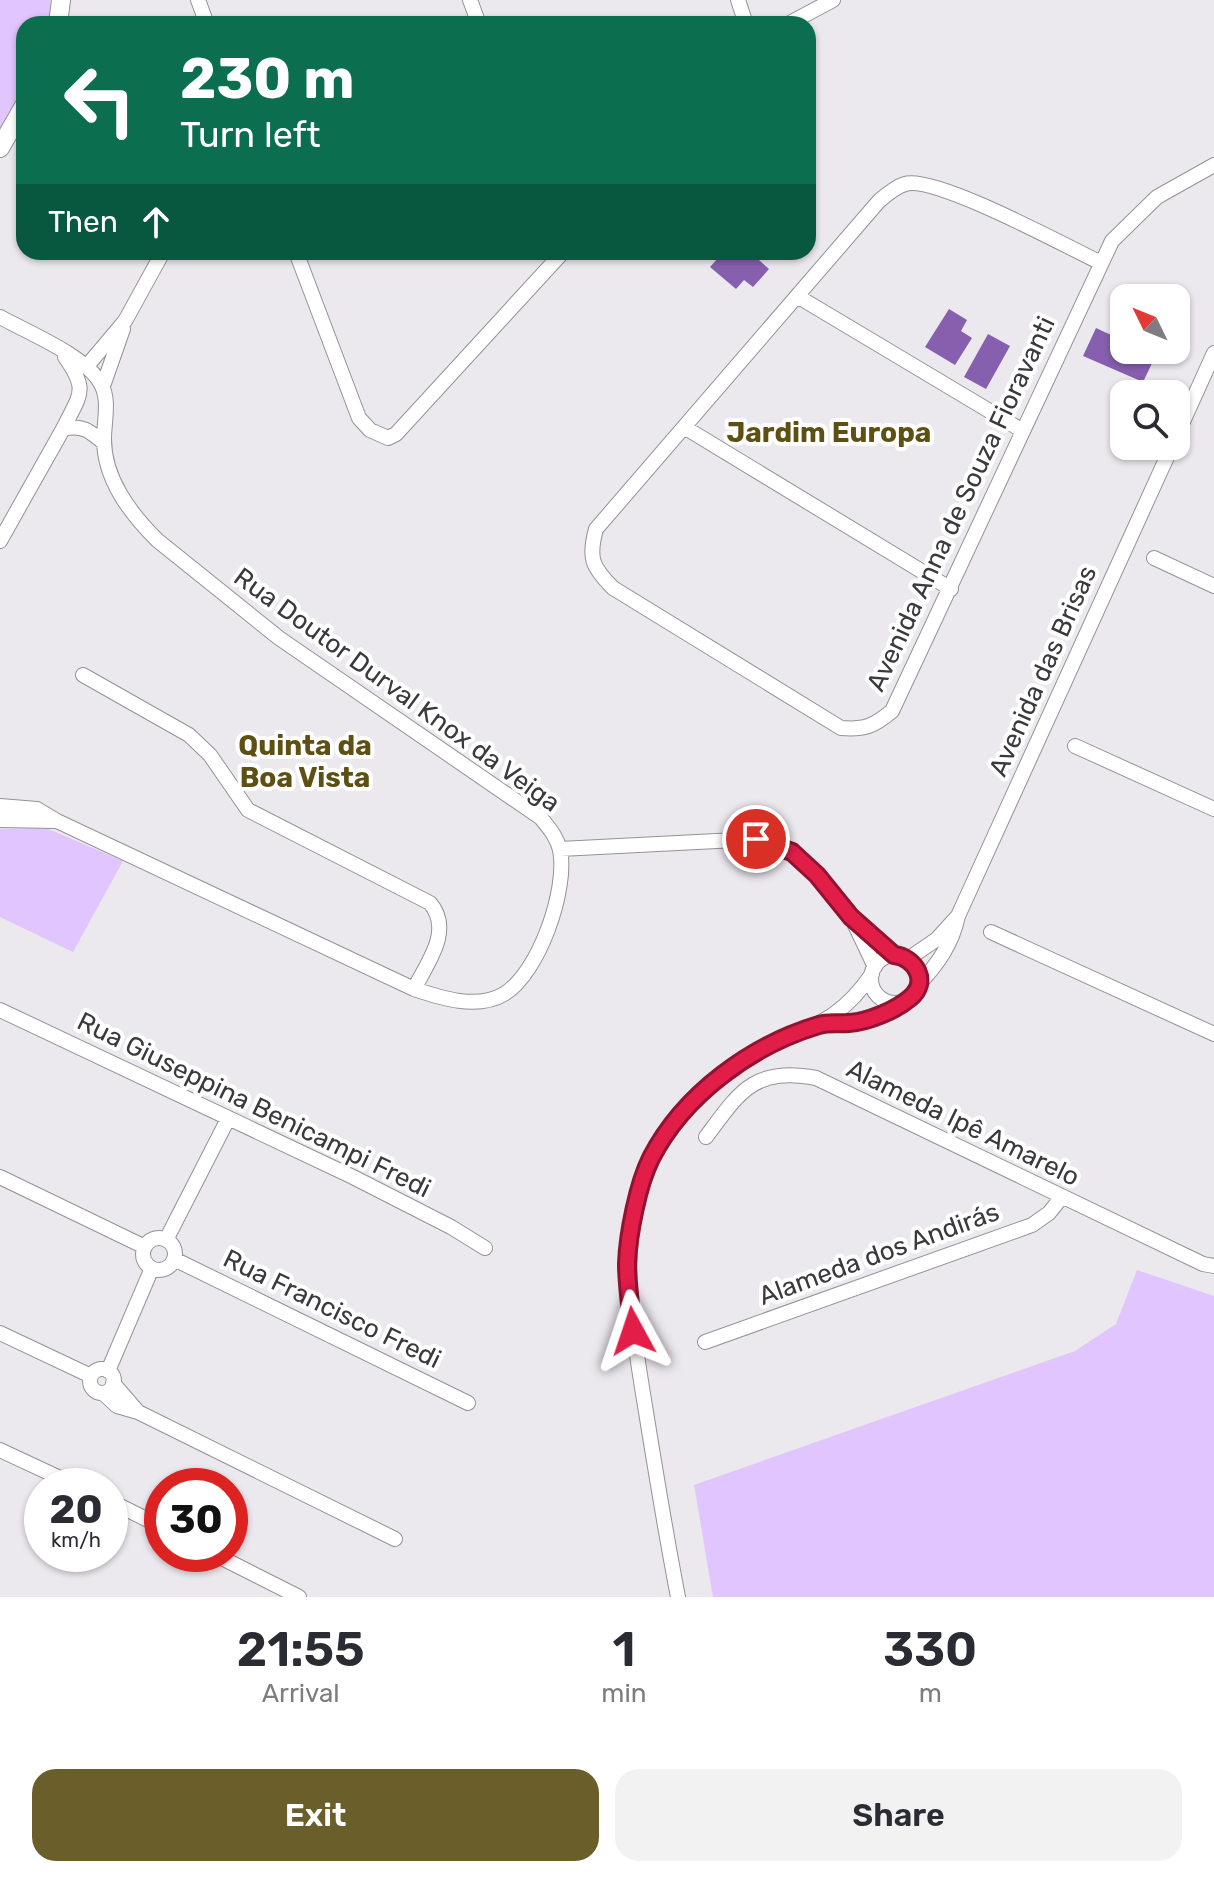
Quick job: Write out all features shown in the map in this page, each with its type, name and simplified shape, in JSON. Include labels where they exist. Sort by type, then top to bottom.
[{"type":"street","points":[[803,16],[833,0]]},
{"type":"street","points":[[0,148],[16,120]]},
{"type":"street","name":"Avenida Anna de Souza Fioravanti","points":[[1101,263],[948,191],[921,183],[905,183],[879,201],[596,529],[591,547],[592,561],[598,573],[613,588],[841,728],[875,726],[892,711],[1112,241],[1157,197],[1214,165]]},
{"type":"street","points":[[103,386],[125,321],[159,260]]},
{"type":"street","points":[[299,260],[359,418],[370,430],[388,438],[396,434],[555,260]]},
{"type":"street","points":[[797,296],[1023,431]]},
{"type":"street","points":[[0,317],[87,366],[103,386]]},
{"type":"street","points":[[87,366],[125,321]]},
{"type":"street","points":[[0,541],[78,399],[80,377],[60,351]]},
{"type":"street","points":[[1190,406],[1214,353]]},
{"type":"street","name":"Rua Doutor Durval Knox da Veiga","points":[[0,806],[37,809],[414,989],[443,999],[465,1001],[495,997],[515,984],[528,968],[552,917],[560,888],[560,849],[541,818],[279,638],[157,540],[125,504],[111,474],[104,443],[106,406],[103,386]]},
{"type":"street","points":[[63,429],[75,425],[87,428],[104,443]]},
{"type":"street","points":[[684,427],[951,589]]},
{"type":"street","name":"Avenida das Brisas","points":[[918,985],[939,963],[954,933],[958,916],[1166,460]]},
{"type":"street","points":[[1154,558],[1214,586]]},
{"type":"street","points":[[83,675],[189,735],[210,755],[248,810],[430,903],[437,911],[441,933],[414,989]]},
{"type":"street","points":[[1075,746],[1214,809]]},
{"type":"street","name":"Rua Doutor Durval Knox da Veiga","points":[[0,820],[57,821]]},
{"type":"street","points":[[560,849],[756,839],[792,852],[817,875],[851,917],[918,970],[918,985],[911,998],[904,1002],[878,1015],[851,1023],[822,1023]]},
{"type":"street","name":"Avenida das Brisas","points":[[901,957],[937,939],[958,916]]},
{"type":"street","points":[[851,917],[873,970],[872,983],[880,998],[887,1002],[904,1002]]},
{"type":"street","points":[[991,932],[1214,1034]]},
{"type":"street","points":[[678,1597],[633,1331],[627,1263],[635,1209],[651,1159],[674,1123],[706,1090],[746,1057],[822,1023],[857,996],[873,970],[886,957],[901,957]]},
{"type":"street","name":"Rua Giuseppina Benicampi Fredi","points":[[0,1010],[366,1184],[485,1248]]},
{"type":"street","name":"Alameda Ipê Amarelo","points":[[706,1137],[745,1088],[768,1077],[792,1073],[816,1078],[1061,1198],[1203,1264],[1214,1266]]},
{"type":"street","points":[[166,1240],[228,1119]]},
{"type":"street","points":[[0,1177],[145,1247]]},
{"type":"street","name":"Alameda dos Andirás","points":[[705,1342],[1032,1225],[1049,1213],[1061,1198]]},
{"type":"street","points":[[153,1239],[166,1240],[175,1250],[174,1259],[165,1269],[152,1268],[143,1258],[145,1247],[153,1239]]},
{"type":"street","name":"Rua Francisco Fredi","points":[[174,1259],[468,1403]]},
{"type":"street","points":[[91,1376],[91,1386],[96,1392],[108,1382],[152,1268]]},
{"type":"street","points":[[0,1333],[91,1376]]},
{"type":"street","points":[[91,1376],[100,1369],[117,1406],[138,1412],[395,1539]]},
{"type":"street","points":[[0,1450],[38,1468]]},
{"type":"street","points":[[248,1571],[299,1597]]},
{"type":"shaded area","points":[[0,0],[50,0],[51,16],[16,16],[16,105],[0,137]]},
{"type":"shaded area","points":[[46,828],[123,861],[73,952],[0,917],[0,829]]},
{"type":"shaded area","points":[[1137,1270],[1214,1296],[1214,1597],[713,1597],[694,1485],[1075,1351],[1116,1324]]},
{"type":"building","points":[[716,260],[759,260],[769,269],[753,287],[744,280],[736,289],[710,267]]},
{"type":"building","points":[[949,309],[967,320],[961,331],[972,338],[955,365],[925,347]]},
{"type":"building","points":[[1096,328],[1110,334],[1110,364],[1152,364],[1144,380],[1138,380],[1083,356]]},
{"type":"building","points":[[988,334],[1010,346],[986,389],[964,377]]},
{"type":"district","name":"Jardim Europa","points":[[829,432]]},
{"type":"district","name":"Quinta da Boa Vista","points":[[305,761]]},
{"type":"route","points":[[633,1331],[627,1263],[635,1209],[651,1159],[674,1123],[706,1090],[746,1057],[822,1023],[851,1023],[878,1015],[911,998],[918,985],[918,970],[914,964],[894,955],[851,917],[817,875],[792,852],[756,839]]}]
